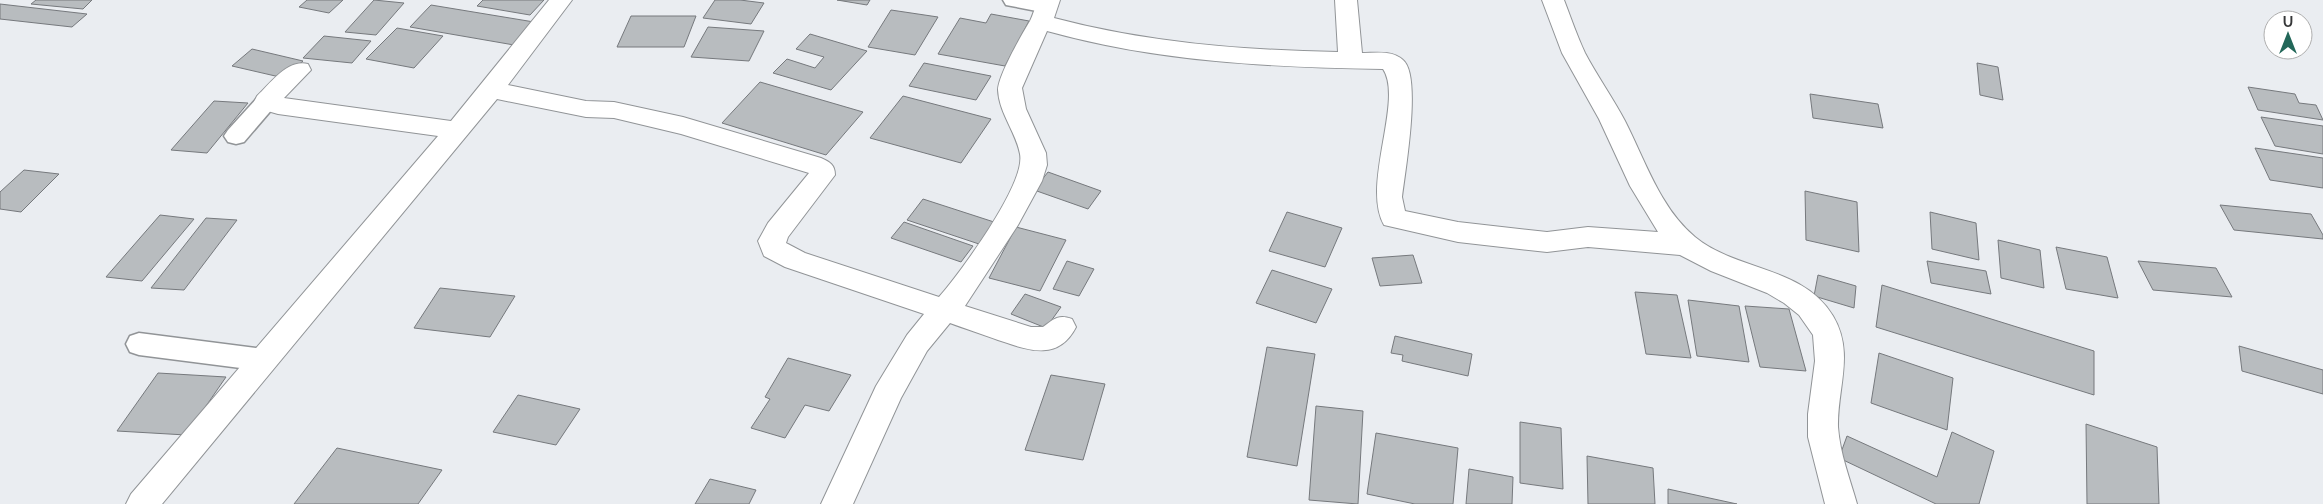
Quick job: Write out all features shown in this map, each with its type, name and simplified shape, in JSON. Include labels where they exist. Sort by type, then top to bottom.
[{"type":"street","points":[[142,504],[458,130],[561,0]]},
{"type":"street","points":[[1346,0],[1351,61]]},
{"type":"street","points":[[1553,0],[1576,59],[1595,89],[1646,190],[1671,231],[1687,245],[1716,262],[1782,288],[1802,300],[1823,325],[1828,336],[1830,373],[1823,413],[1824,445],[1841,504]]},
{"type":"street","points":[[837,504],[902,368],[917,343],[960,292],[1009,218],[1029,182],[1034,165],[1034,153],[1014,109],[1010,88],[1031,36],[1045,9],[1111,40],[1202,54],[1300,61],[1388,61],[1396,66],[1401,92],[1390,197],[1393,218],[1458,232],[1547,242],[1588,237],[1687,245]]},
{"type":"street","points":[[299,70],[264,94],[278,106],[458,130]]},
{"type":"street","points":[[491,90],[586,108],[614,110],[683,126],[822,169],[822,175],[778,230],[772,241],[774,249],[795,260],[1032,339],[1045,340],[1062,327]]},
{"type":"lane","points":[[1013,0],[1045,9]]},
{"type":"lane","points":[[236,136],[264,94]]},
{"type":"lane","points":[[139,344],[264,360]]},
{"type":"building","points":[[36,0],[92,0],[83,9],[31,4]]},
{"type":"building","points":[[307,0],[343,0],[329,13],[299,7]]},
{"type":"building","points":[[374,0],[404,3],[376,35],[345,32]]},
{"type":"building","points":[[483,0],[544,0],[530,15],[477,6]]},
{"type":"building","points":[[715,0],[740,0],[764,3],[751,24],[703,18]]},
{"type":"building","points":[[837,0],[870,0],[867,5]]},
{"type":"building","points":[[0,4],[87,14],[72,27],[0,19]]},
{"type":"building","points":[[431,5],[534,22],[514,45],[410,27]]},
{"type":"building","points":[[891,10],[938,17],[915,55],[868,47]]},
{"type":"building","points":[[991,14],[1029,21],[1005,66],[938,54],[960,18],[986,23]]},
{"type":"building","points":[[631,16],[696,16],[684,47],[617,47]]},
{"type":"building","points":[[708,27],[764,31],[749,61],[691,57]]},
{"type":"building","points":[[397,28],[443,36],[414,68],[366,59]]},
{"type":"building","points":[[810,34],[867,51],[831,90],[773,73],[787,59],[815,68],[824,57],[796,49]]},
{"type":"building","points":[[324,36],[371,41],[352,63],[303,58]]},
{"type":"building","points":[[252,49],[303,61],[284,78],[232,66]]},
{"type":"building","points":[[924,63],[991,76],[976,100],[909,86]]},
{"type":"building","points":[[1977,63],[1998,67],[2003,100],[1980,95]]},
{"type":"building","points":[[760,82],[863,112],[826,155],[722,123]]},
{"type":"building","points":[[2248,87],[2295,94],[2299,103],[2316,105],[2323,120],[2258,110]]},
{"type":"building","points":[[1810,94],[1878,104],[1883,128],[1813,118]]},
{"type":"building","points":[[903,96],[991,119],[961,163],[870,138]]},
{"type":"building","points":[[214,101],[248,103],[207,153],[171,150]]},
{"type":"building","points":[[2261,117],[2323,126],[2323,154],[2275,146]]},
{"type":"building","points":[[2255,148],[2323,158],[2323,188],[2270,180]]},
{"type":"building","points":[[24,170],[59,174],[21,212],[0,209],[0,192]]},
{"type":"building","points":[[1048,172],[1101,191],[1088,209],[1034,190]]},
{"type":"building","points":[[1805,191],[1857,202],[1859,252],[1806,240]]},
{"type":"building","points":[[923,199],[994,222],[979,244],[907,220]]},
{"type":"building","points":[[2220,205],[2311,214],[2323,235],[2323,239],[2234,230]]},
{"type":"building","points":[[1287,212],[1342,228],[1325,267],[1269,251]]},
{"type":"building","points":[[1930,212],[1976,223],[1979,260],[1932,249]]},
{"type":"building","points":[[160,215],[194,219],[142,281],[106,277]]},
{"type":"building","points":[[206,218],[237,220],[184,290],[151,288]]},
{"type":"building","points":[[904,222],[973,246],[961,262],[891,238]]},
{"type":"building","points":[[1016,227],[1066,240],[1040,291],[989,278]]},
{"type":"building","points":[[1998,240],[2040,250],[2044,288],[2001,278]]},
{"type":"building","points":[[2056,247],[2107,257],[2118,298],[2066,289]]},
{"type":"building","points":[[1413,255],[1422,283],[1380,286],[1372,258]]},
{"type":"building","points":[[1067,261],[1094,269],[1079,296],[1053,289]]},
{"type":"building","points":[[1927,261],[1986,271],[1991,294],[1931,283]]},
{"type":"building","points":[[2138,261],[2216,268],[2232,297],[2153,290]]},
{"type":"building","points":[[1272,270],[1332,289],[1316,323],[1256,303]]},
{"type":"building","points":[[1818,275],[1856,286],[1854,308],[1814,296]]},
{"type":"building","points":[[1882,285],[2094,351],[2094,395],[1876,327]]},
{"type":"building","points":[[440,288],[515,296],[490,337],[414,328]]},
{"type":"building","points":[[1635,292],[1677,295],[1691,358],[1646,354]]},
{"type":"building","points":[[1025,294],[1061,307],[1046,328],[1011,314]]},
{"type":"building","points":[[1688,300],[1739,306],[1749,362],[1697,356]]},
{"type":"building","points":[[1745,306],[1789,309],[1806,371],[1760,367]]},
{"type":"building","points":[[1395,336],[1472,354],[1468,376],[1402,361],[1403,355],[1391,353]]},
{"type":"building","points":[[2239,346],[2323,370],[2323,394],[2242,371]]},
{"type":"building","points":[[1267,347],[1315,354],[1297,466],[1247,457]]},
{"type":"building","points":[[1879,353],[1953,378],[1947,430],[1871,403]]},
{"type":"building","points":[[788,358],[851,375],[829,411],[805,405],[785,438],[751,428],[770,399],[765,397]]},
{"type":"building","points":[[158,373],[226,377],[186,435],[117,431]]},
{"type":"building","points":[[1051,375],[1105,384],[1083,460],[1025,450]]},
{"type":"building","points":[[518,395],[580,409],[556,445],[493,432]]},
{"type":"building","points":[[1316,406],[1363,411],[1358,504],[1309,500]]},
{"type":"building","points":[[1520,422],[1561,428],[1563,489],[1520,483]]},
{"type":"building","points":[[2086,424],[2157,447],[2159,504],[2087,504]]},
{"type":"building","points":[[1952,432],[1994,451],[1979,504],[1936,504],[1839,458],[1847,436],[1937,477]]},
{"type":"building","points":[[1376,433],[1458,448],[1453,504],[1415,504],[1367,494]]},
{"type":"building","points":[[337,448],[442,470],[418,504],[294,504]]},
{"type":"building","points":[[1587,456],[1653,468],[1655,504],[1588,504]]},
{"type":"building","points":[[1469,469],[1513,477],[1512,504],[1466,504]]},
{"type":"building","points":[[710,479],[756,490],[749,504],[695,504]]},
{"type":"building","points":[[1668,489],[1737,504],[1668,504]]}]
